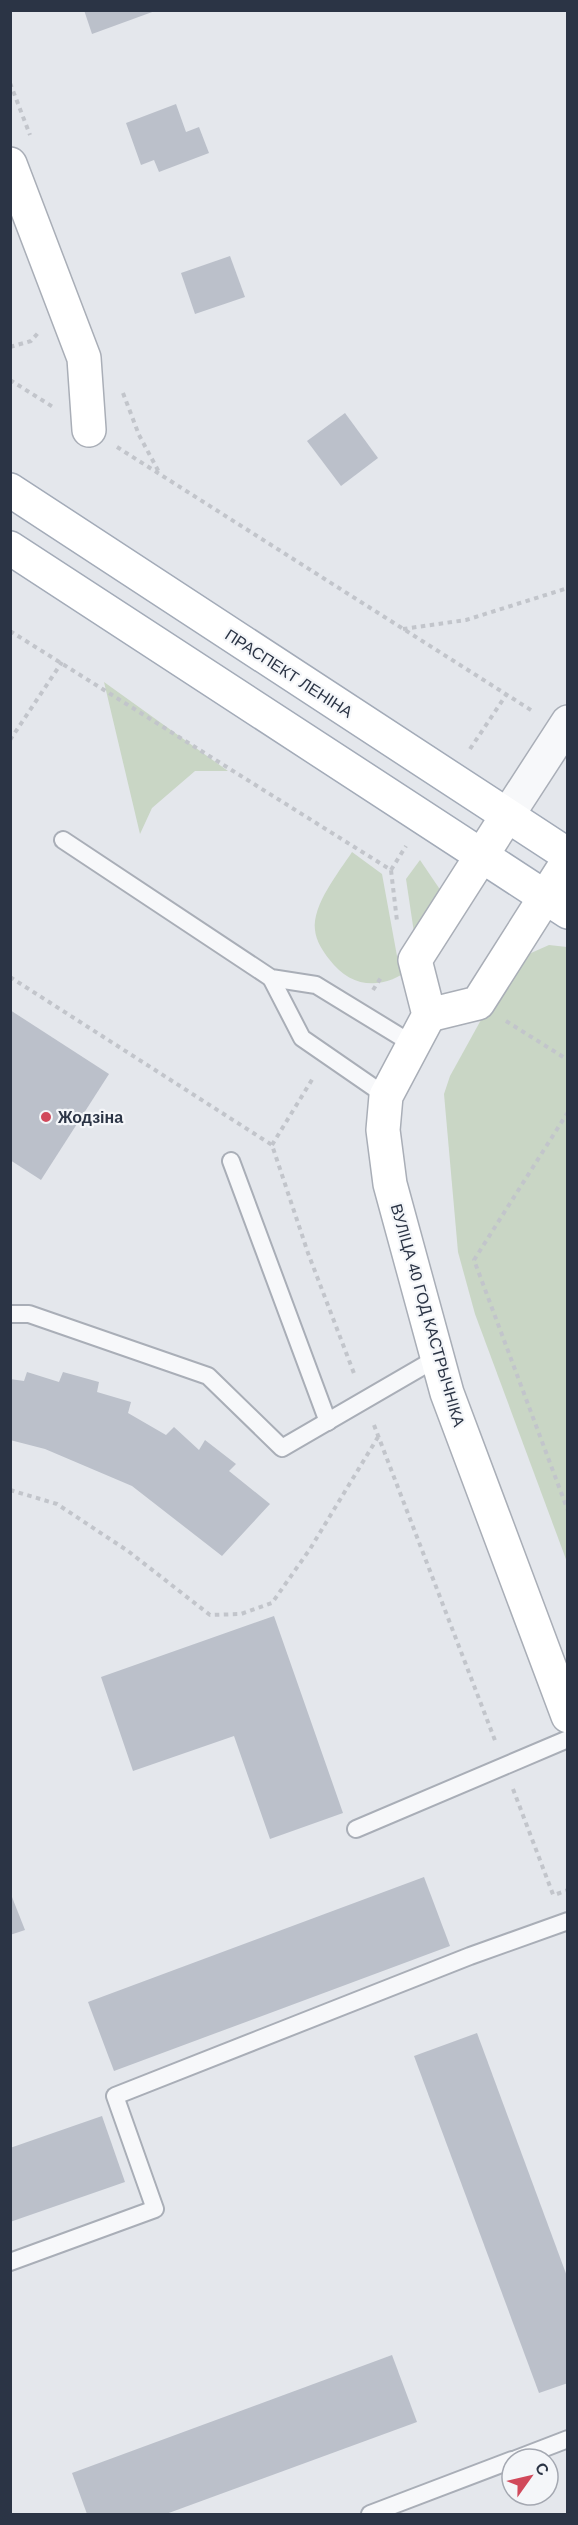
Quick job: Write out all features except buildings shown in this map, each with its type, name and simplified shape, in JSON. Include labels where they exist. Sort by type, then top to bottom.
[{"type":"main road","points":[[10,164],[84,358],[89,430]]},
{"type":"main road","name":"ПРАСПЕКТ ЛЕНІНА","points":[[10,490],[567,855]]},
{"type":"main road","points":[[10,548],[556,905]]},
{"type":"main road","points":[[507,816],[415,960],[429,1015],[478,1003],[556,905],[567,861]]},
{"type":"main road","name":"ВУЛІЦА 40 ГОД КАСТРЫЧНІКА","points":[[429,1015],[386,1096],[383,1130],[390,1184],[451,1404],[567,1716]]},
{"type":"street","points":[[507,816],[565,726]]},
{"type":"lane","points":[[63,840],[271,978],[316,985],[414,1045]]},
{"type":"lane","points":[[271,978],[303,1038],[386,1096]]},
{"type":"lane","points":[[231,1161],[328,1422]]},
{"type":"lane","points":[[10,1314],[29,1314],[208,1376],[282,1448],[437,1358]]},
{"type":"lane","points":[[356,1829],[567,1739]]},
{"type":"lane","points":[[10,2262],[155,2209],[115,2096],[470,1956],[566,1921]]},
{"type":"lane","points":[[547,2447],[567,2439]]},
{"type":"lane","points":[[370,2514],[500,2465]]},
{"type":"path","points":[[10,380],[402,629],[565,726]]},
{"type":"path","points":[[402,629],[466,620],[567,588]]},
{"type":"path","points":[[10,631],[391,870],[398,927]]},
{"type":"path","points":[[10,740],[62,662]]},
{"type":"path","points":[[10,977],[272,1145],[308,1253],[504,1766],[566,1921]]},
{"type":"path","points":[[478,1003],[567,1060]]},
{"type":"path","points":[[567,1112],[474,1260],[567,1511]]},
{"type":"path","points":[[10,1490],[57,1504],[128,1551],[210,1615],[241,1614],[272,1603],[309,1549],[378,1437]]},
{"type":"path","points":[[554,1895],[567,1890]]},
{"type":"green space","points":[[104,682],[228,771],[195,771],[152,808],[140,834]]},
{"type":"green space","points":[[352,852],[382,874],[397,956],[413,967],[402,975],[380,983],[358,981],[338,969],[322,949],[315,930],[315,920],[322,900]]},
{"type":"green space","points":[[420,860],[441,891],[416,946],[406,879]]},
{"type":"green space","points":[[549,945],[567,947],[567,1562],[475,1314],[458,1252],[444,1094],[450,1076],[503,980],[514,965],[531,953]]},
{"type":"place","name":"Жодзіна","points":[[46,1117]]}]
